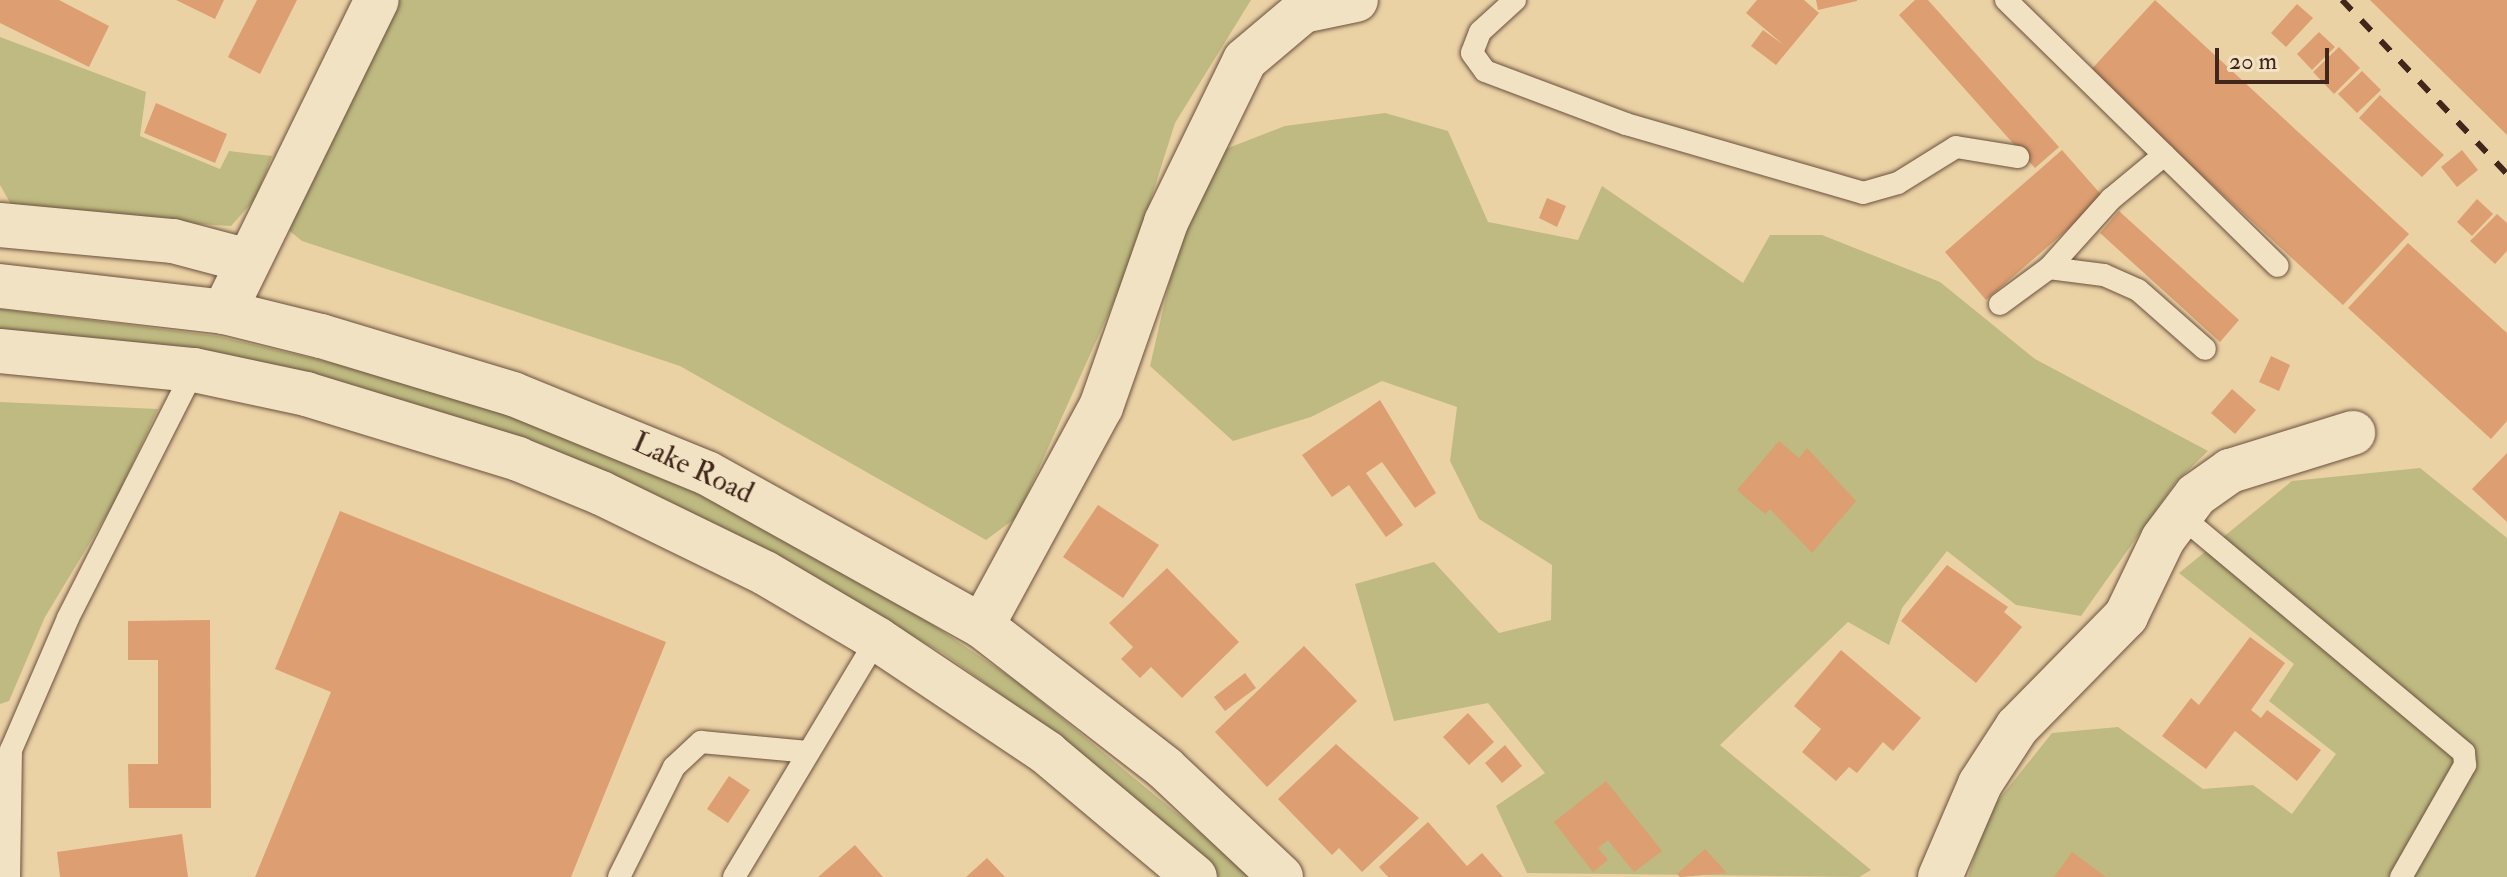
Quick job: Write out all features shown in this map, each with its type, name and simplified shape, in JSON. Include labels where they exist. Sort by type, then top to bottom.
[{"type":"main road","points":[[224,312],[377,0]]},
{"type":"main road","points":[[982,626],[1101,407],[1202,141],[1245,60],[1298,5],[1356,0]]},
{"type":"main road","points":[[0,225],[173,241],[248,261]]},
{"type":"main road","name":"Lake Road","points":[[0,286],[224,312],[425,366],[616,432],[794,518],[982,626],[1165,768],[1281,877]]},
{"type":"main road","name":"Lake Road","points":[[0,351],[194,370],[306,394],[518,459],[765,573],[877,639],[1047,753],[1195,877]]},
{"type":"main road","points":[[1940,877],[1980,784],[2017,727],[2126,616],[2181,516],[2230,471],[2353,433]]},
{"type":"lane","points":[[1515,0],[1480,32],[1472,53],[1485,71],[1626,124],[1863,193],[1898,183],[1956,147],[2018,157]]},
{"type":"lane","points":[[2006,0],[2278,266]]},
{"type":"lane","points":[[2000,304],[2049,268],[2111,199],[2164,155]]},
{"type":"lane","points":[[2049,268],[2104,275],[2138,290],[2205,349]]},
{"type":"lane","points":[[9,877],[11,750],[68,618],[194,370]]},
{"type":"lane","points":[[2181,516],[2464,753],[2465,765],[2401,877]]},
{"type":"lane","points":[[734,877],[877,639]]},
{"type":"lane","points":[[619,877],[674,767],[701,742],[808,752]]},
{"type":"shaded area","points":[[399,0],[1251,0],[1175,123],[1129,268],[1017,517],[986,540],[680,366],[302,241],[286,228]]},
{"type":"shaded area","points":[[0,37],[146,92],[140,136],[220,169],[229,151],[272,156],[256,198],[231,226],[45,215],[12,206],[0,185]]},
{"type":"shaded area","points":[[1385,113],[1448,131],[1488,222],[1578,240],[1602,186],[1743,283],[1770,235],[1822,235],[1940,282],[2035,359],[2208,451],[2176,482],[2081,616],[2016,605],[1947,551],[1902,608],[1889,645],[1848,622],[1720,745],[1871,870],[1859,877],[1527,873],[1496,806],[1545,773],[1488,703],[1394,721],[1355,584],[1434,562],[1499,633],[1551,620],[1552,565],[1479,519],[1450,461],[1457,407],[1382,381],[1311,417],[1233,441],[1150,366],[1185,214],[1223,150],[1285,126]]},
{"type":"shaded area","points":[[0,309],[217,336],[371,372],[500,408],[696,492],[859,575],[1019,683],[1254,877],[1219,877],[1056,734],[943,653],[672,505],[0,333]]},
{"type":"shaded area","points":[[0,402],[158,409],[115,501],[45,617],[9,701],[0,704]]},
{"type":"shaded area","points":[[2420,468],[2507,538],[2507,877],[1968,877],[1988,813],[2052,733],[2118,727],[2203,789],[2253,785],[2292,814],[2336,754],[2269,701],[2294,664],[2179,573],[2292,481]]},
{"type":"building","points":[[0,0],[59,0],[109,26],[89,67],[0,23]]},
{"type":"building","points":[[176,0],[224,0],[215,19]]},
{"type":"building","points":[[257,0],[297,0],[260,74],[228,57]]},
{"type":"building","points":[[1757,0],[1804,0],[1819,13],[1776,65],[1751,46],[1763,30],[1784,45],[1746,13]]},
{"type":"building","points":[[1816,0],[1857,0],[1857,1],[1818,10]]},
{"type":"building","points":[[1915,0],[1928,0],[2059,147],[2035,168],[1899,15]]},
{"type":"building","points":[[2155,0],[2409,234],[2343,305],[2089,72]]},
{"type":"building","points":[[2370,0],[2507,0],[2507,135]]},
{"type":"building","points":[[2297,4],[2313,18],[2286,47],[2271,33]]},
{"type":"building","points":[[2319,32],[2335,47],[2312,70],[2297,54]]},
{"type":"building","points":[[2339,47],[2360,68],[2334,94],[2313,72]]},
{"type":"building","points":[[2362,71],[2381,90],[2357,113],[2338,94]]},
{"type":"building","points":[[2380,95],[2444,155],[2422,177],[2359,118]]},
{"type":"building","points":[[156,103],[227,134],[215,163],[144,133]]},
{"type":"building","points":[[2062,150],[2104,198],[1986,300],[1945,252]]},
{"type":"building","points":[[2462,150],[2478,170],[2457,187],[2441,167]]},
{"type":"building","points":[[1547,198],[1566,206],[1557,227],[1539,218]]},
{"type":"building","points":[[2477,199],[2493,214],[2472,236],[2457,222]]},
{"type":"building","points":[[2119,211],[2239,320],[2220,342],[2100,233]]},
{"type":"building","points":[[2497,214],[2507,223],[2507,251],[2495,264],[2470,241]]},
{"type":"building","points":[[2408,243],[2507,333],[2507,421],[2491,439],[2348,308]]},
{"type":"building","points":[[2271,356],[2290,365],[2279,391],[2259,382]]},
{"type":"building","points":[[2232,389],[2256,410],[2235,434],[2211,413]]},
{"type":"building","points":[[1380,400],[1436,493],[1415,508],[1382,462],[1366,473],[1403,525],[1386,537],[1349,485],[1332,497],[1302,455]]},
{"type":"building","points":[[1779,441],[1799,458],[1807,448],[1856,501],[1812,553],[1770,509],[1765,514],[1737,490]]},
{"type":"building","points":[[2507,453],[2507,522],[2472,489]]},
{"type":"building","points":[[1098,505],[1159,545],[1123,598],[1063,557]]},
{"type":"building","points":[[340,511],[666,642],[571,877],[255,877],[331,692],[275,669]]},
{"type":"building","points":[[1947,565],[2008,607],[2004,612],[2022,627],[1976,683],[1901,621]]},
{"type":"building","points":[[1167,568],[1239,642],[1182,698],[1151,667],[1140,678],[1121,659],[1133,647],[1109,623]]},
{"type":"building","points":[[210,620],[211,808],[129,808],[128,764],[158,764],[158,660],[128,660],[128,621]]},
{"type":"building","points":[[2250,637],[2285,663],[2251,710],[2261,718],[2267,710],[2321,750],[2297,781],[2235,731],[2206,769],[2162,736],[2191,698],[2199,705]]},
{"type":"building","points":[[1304,646],[1357,701],[1267,787],[1215,732]]},
{"type":"building","points":[[1841,650],[1921,718],[1893,751],[1883,742],[1857,773],[1849,767],[1836,781],[1802,752],[1821,729],[1794,706]]},
{"type":"building","points":[[1245,673],[1256,688],[1225,711],[1214,697]]},
{"type":"building","points":[[1468,713],[1494,742],[1469,765],[1443,737]]},
{"type":"building","points":[[1336,744],[1419,818],[1362,872],[1339,848],[1332,855],[1278,799]]},
{"type":"building","points":[[1505,745],[1522,766],[1502,783],[1485,763]]},
{"type":"building","points":[[729,776],[750,790],[728,823],[707,809]]},
{"type":"building","points":[[1606,781],[1662,851],[1634,872],[1608,840],[1598,848],[1608,860],[1593,872],[1554,822]]},
{"type":"building","points":[[1428,822],[1467,866],[1482,853],[1503,877],[1388,877],[1379,867]]},
{"type":"building","points":[[182,834],[188,877],[60,877],[57,852]]},
{"type":"building","points":[[855,845],[883,877],[818,877]]},
{"type":"building","points":[[1705,849],[1727,873],[1680,877],[1677,874]]},
{"type":"building","points":[[2072,852],[2106,877],[2054,877]]},
{"type":"building","points":[[987,858],[1005,877],[966,877]]},
{"type":"railway","points":[[2342,0],[2507,174]]}]
